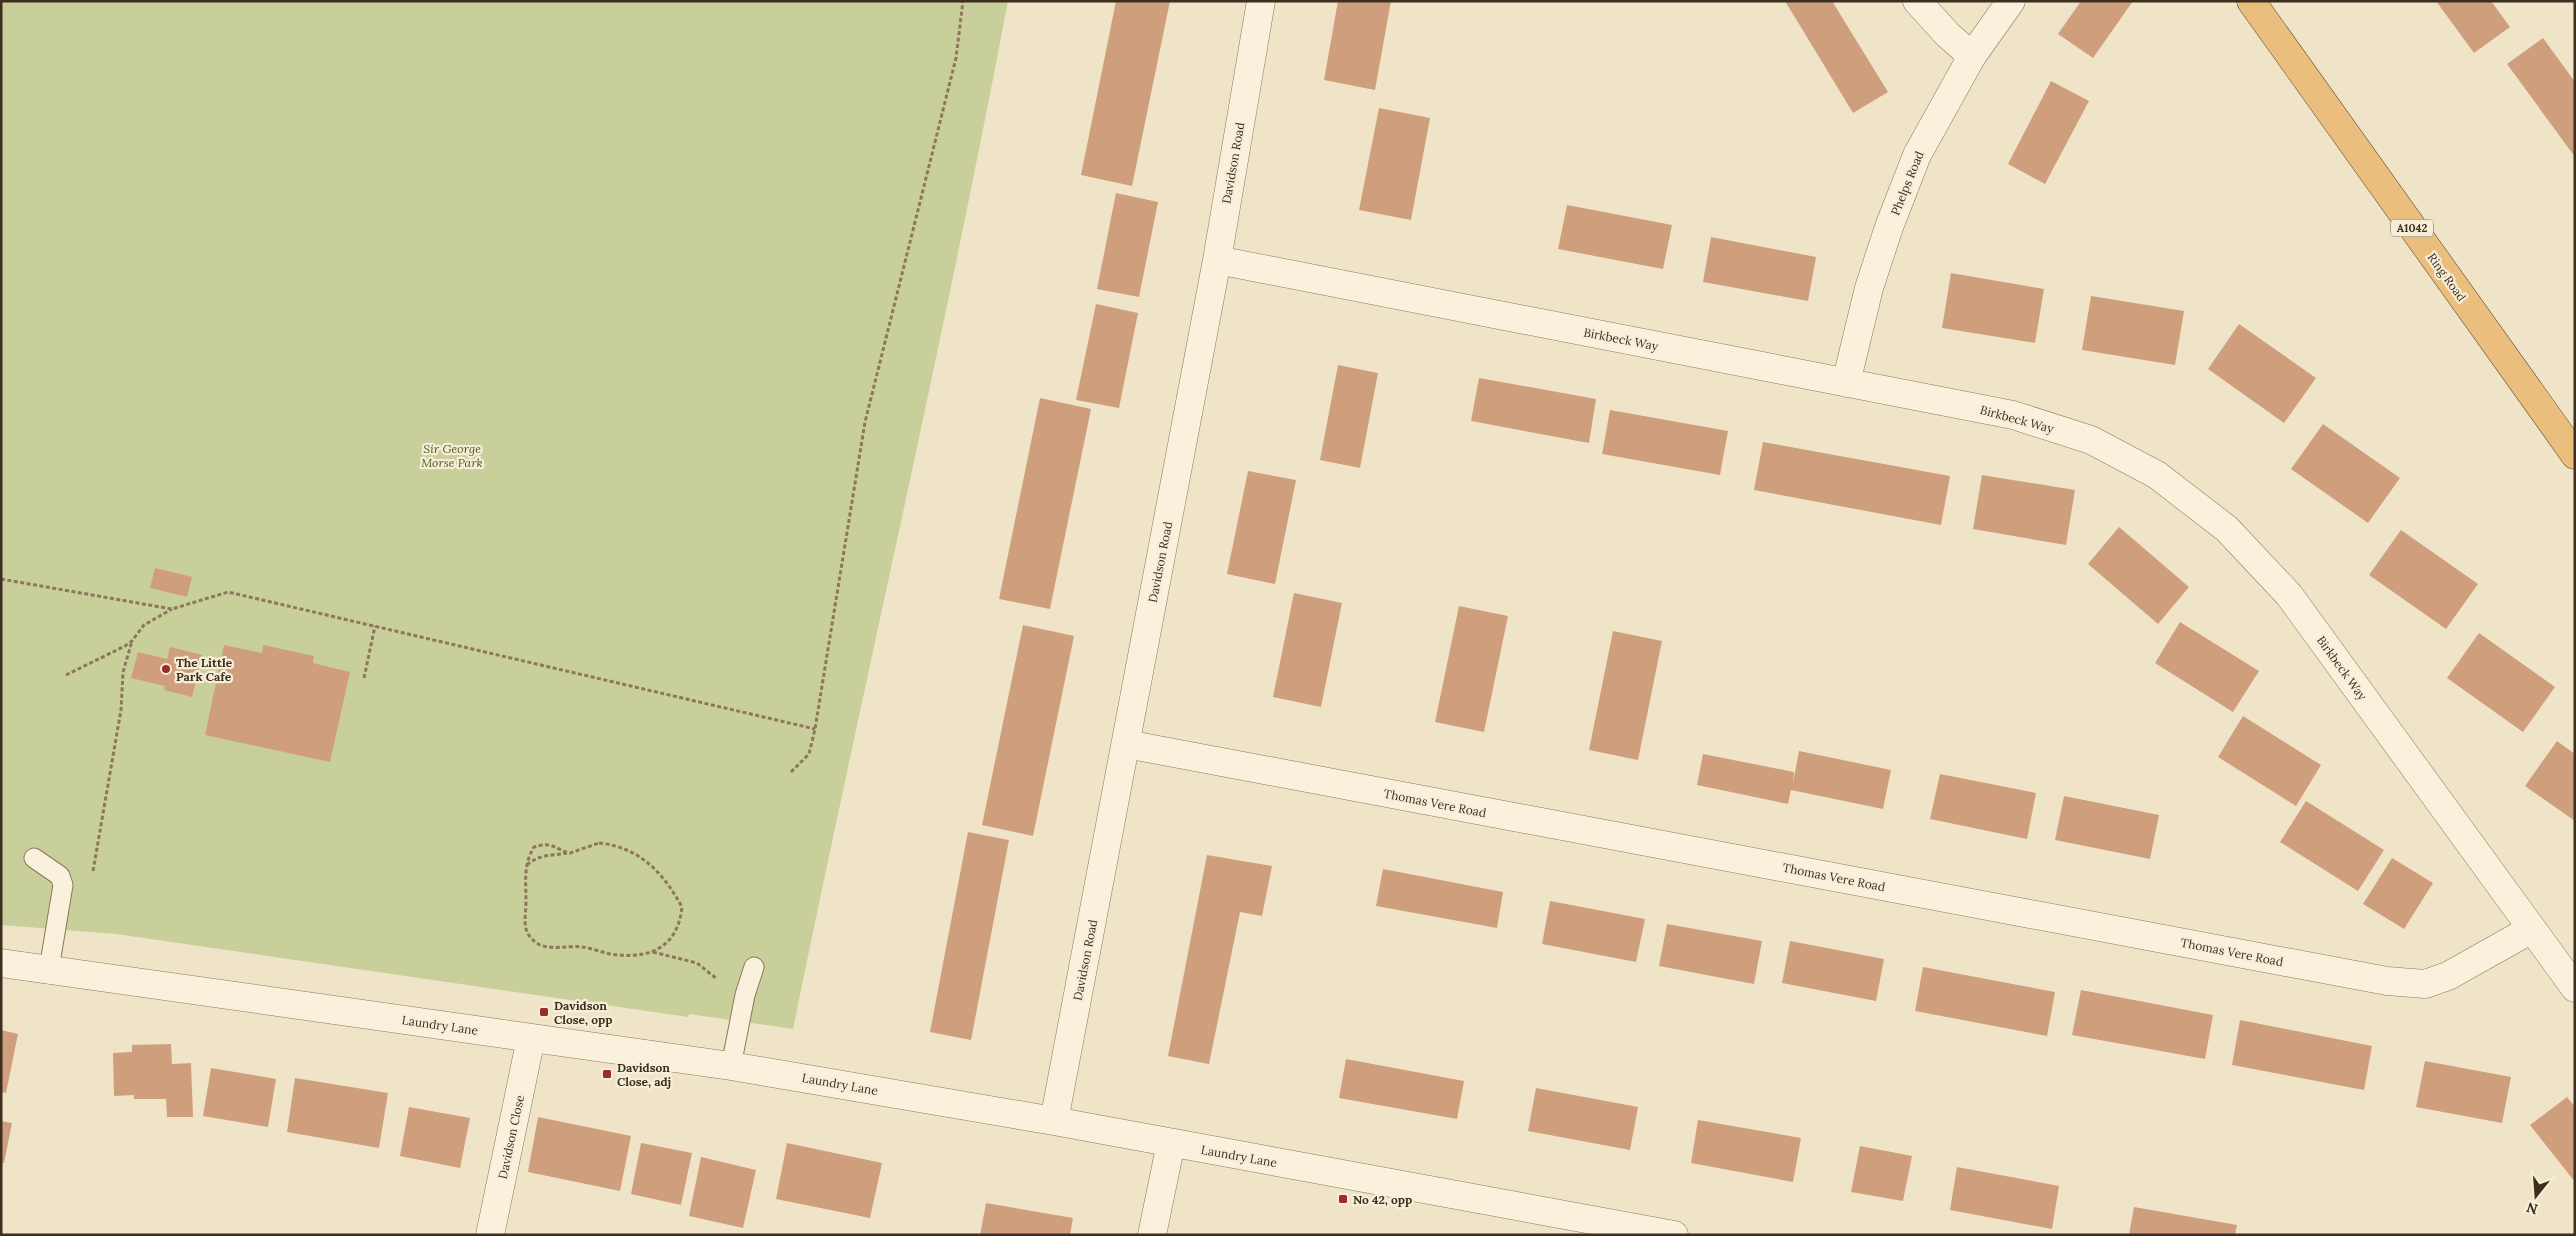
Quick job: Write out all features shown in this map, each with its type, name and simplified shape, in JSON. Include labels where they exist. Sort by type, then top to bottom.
[{"type":"highway","name":"Ring Road","points":[[2251,1],[2575,455]]},
{"type":"street","name":"Davidson Road","points":[[1054,1121],[1217,260],[1261,1]]},
{"type":"street","points":[[1917,1],[1948,35],[1972,56]]},
{"type":"street","name":"Phelps Road","points":[[1846,383],[1869,288],[1917,155],[1972,56],[2011,1]]},
{"type":"street","name":"Birkbeck Way","points":[[1217,260],[2013,415],[2091,440],[2158,475],[2227,529],[2289,595],[2530,930],[2575,988]]},
{"type":"street","name":"Thomas Vere Road","points":[[1126,744],[2387,981],[2425,984],[2448,976],[2530,930]]},
{"type":"street","name":"Laundry Lane","points":[[1,963],[731,1066],[1054,1121],[1674,1235]]},
{"type":"street","name":"Davidson Close","points":[[490,1235],[532,1038]]},
{"type":"street","points":[[1152,1235],[1171,1143]]},
{"type":"lane","points":[[34,858],[60,876],[63,885],[50,969]]},
{"type":"lane","points":[[731,1066],[745,995],[754,966]]},
{"type":"path","points":[[791,772],[809,754],[815,729],[865,422],[956,58],[963,1]]},
{"type":"path","points":[[1,578],[172,610]]},
{"type":"path","points":[[92,874],[121,710],[124,672],[132,641],[144,625],[172,610],[228,592],[815,729]]},
{"type":"path","points":[[364,678],[376,626]]},
{"type":"path","points":[[66,675],[132,641]]},
{"type":"path","points":[[570,853],[553,844],[544,844],[534,848],[526,866],[524,920],[527,932],[535,942],[548,947],[581,946],[619,955],[653,952],[697,963],[728,988],[745,995]]},
{"type":"path","points":[[526,866],[534,858],[570,853],[590,844],[610,844],[634,852],[668,882],[682,907],[681,920],[676,932],[666,945],[653,952]]},
{"type":"green space","name":"Sir George Morse Park","points":[[1,1],[1008,1],[957,259],[793,1029],[689,1014],[688,1017],[116,934],[1,925]]},
{"type":"building","points":[[1116,1],[1170,1],[1132,186],[1081,175]]},
{"type":"building","points":[[1338,1],[1391,1],[1375,90],[1324,80]]},
{"type":"building","points":[[1785,1],[1832,1],[1888,92],[1853,113]]},
{"type":"building","points":[[2081,1],[2133,1],[2093,58],[2058,34]]},
{"type":"building","points":[[2436,1],[2491,1],[2510,27],[2474,53]]},
{"type":"building","points":[[2543,38],[2575,82],[2575,157],[2507,64]]},
{"type":"building","points":[[2051,81],[2089,101],[2045,184],[2008,164]]},
{"type":"building","points":[[1379,108],[1430,118],[1411,220],[1359,210]]},
{"type":"building","points":[[1116,193],[1158,202],[1139,297],[1097,289]]},
{"type":"building","points":[[1567,205],[1672,225],[1663,269],[1558,249]]},
{"type":"building","points":[[1711,237],[1816,257],[1808,301],[1703,282]]},
{"type":"building","points":[[1951,273],[2044,289],[2035,343],[1942,328]]},
{"type":"building","points":[[2091,296],[2184,311],[2175,365],[2082,350]]},
{"type":"building","points":[[1096,304],[1138,313],[1119,408],[1076,400]]},
{"type":"building","points":[[2239,324],[2316,378],[2284,423],[2208,369]]},
{"type":"building","points":[[1338,365],[1378,373],[1360,468],[1320,460]]},
{"type":"building","points":[[1479,378],[1596,399],[1589,443],[1471,421]]},
{"type":"building","points":[[1040,398],[1091,409],[1050,609],[999,599]]},
{"type":"building","points":[[1610,410],[1728,431],[1720,475],[1602,454]]},
{"type":"building","points":[[2323,424],[2400,478],[2368,523],[2291,469]]},
{"type":"building","points":[[1763,442],[1950,476],[1941,525],[1754,490]]},
{"type":"building","points":[[1248,471],[1296,480],[1275,584],[1227,574]]},
{"type":"building","points":[[1982,475],[2075,490],[2066,545],[1973,529]]},
{"type":"building","points":[[2119,527],[2189,587],[2158,624],[2088,564]]},
{"type":"building","points":[[2401,530],[2478,584],[2446,629],[2369,575]]},
{"type":"building","points":[[155,568],[192,577],[187,597],[150,588]]},
{"type":"building","points":[[1294,593],[1342,603],[1321,707],[1273,697]]},
{"type":"building","points":[[1459,606],[1508,616],[1484,732],[1435,722]]},
{"type":"building","points":[[2180,622],[2259,671],[2233,712],[2155,663]]},
{"type":"building","points":[[1023,625],[1074,636],[1033,836],[982,825]]},
{"type":"building","points":[[1613,631],[1662,641],[1638,760],[1589,750]]},
{"type":"building","points":[[2479,633],[2555,687],[2523,732],[2447,678]]},
{"type":"building","points":[[224,645],[262,653],[263,645],[314,656],[313,663],[350,672],[330,762],[205,735]]},
{"type":"building","name":"The Little Park Cafe","points":[[170,647],[202,655],[192,697],[164,690],[165,686],[131,678],[138,652],[167,659]]},
{"type":"building","points":[[2243,716],[2321,765],[2296,806],[2218,757]]},
{"type":"building","points":[[2557,741],[2575,754],[2575,821],[2525,786]]},
{"type":"building","points":[[1799,751],[1891,770],[1883,809],[1791,790],[1788,804],[1697,785],[1703,754],[1794,772],[1793,783]]},
{"type":"building","points":[[1940,774],[2036,793],[2027,839],[1930,819]]},
{"type":"building","points":[[2064,796],[2159,815],[2150,859],[2055,840]]},
{"type":"building","points":[[2306,801],[2384,850],[2358,891],[2280,842]]},
{"type":"building","points":[[968,832],[1009,840],[971,1040],[930,1032]]},
{"type":"building","points":[[1207,855],[1272,866],[1262,916],[1240,912],[1209,1064],[1168,1056]]},
{"type":"building","points":[[2392,858],[2433,883],[2404,929],[2363,904]]},
{"type":"building","points":[[1383,869],[1503,892],[1497,928],[1376,906]]},
{"type":"building","points":[[1550,901],[1645,919],[1636,962],[1542,944]]},
{"type":"building","points":[[1667,924],[1762,941],[1754,984],[1659,966]]},
{"type":"building","points":[[1790,941],[1884,959],[1876,1001],[1782,983]]},
{"type":"building","points":[[1923,967],[2055,992],[2047,1036],[1915,1011]]},
{"type":"building","points":[[2081,990],[2213,1015],[2205,1059],[2072,1035]]},
{"type":"building","points":[[2240,1020],[2372,1046],[2364,1090],[2232,1065]]},
{"type":"building","points":[[1,1030],[18,1034],[6,1093],[1,1092]]},
{"type":"building","points":[[171,1044],[172,1064],[191,1063],[193,1117],[167,1117],[166,1099],[134,1099],[134,1095],[114,1096],[113,1053],[132,1052],[132,1045]]},
{"type":"building","points":[[1346,1059],[1464,1081],[1457,1119],[1339,1098]]},
{"type":"building","points":[[2425,1061],[2511,1077],[2502,1123],[2416,1107]]},
{"type":"building","points":[[211,1068],[276,1079],[268,1127],[203,1116]]},
{"type":"building","points":[[295,1078],[388,1093],[379,1148],[287,1132]]},
{"type":"building","points":[[1536,1088],[1638,1107],[1630,1150],[1528,1131]]},
{"type":"building","points":[[2567,1097],[2575,1107],[2575,1182],[2530,1125]]},
{"type":"building","points":[[409,1107],[470,1118],[460,1168],[400,1156]]},
{"type":"building","points":[[538,1117],[631,1136],[620,1191],[528,1172]]},
{"type":"building","points":[[1698,1120],[1801,1138],[1793,1182],[1691,1163]]},
{"type":"building","points":[[1,1121],[12,1123],[4,1163],[1,1163]]},
{"type":"building","points":[[641,1143],[692,1153],[681,1205],[631,1194]]},
{"type":"building","points":[[787,1143],[882,1163],[870,1218],[776,1199]]},
{"type":"building","points":[[1860,1146],[1912,1156],[1903,1201],[1851,1192]]},
{"type":"building","points":[[701,1157],[756,1170],[743,1228],[689,1216]]},
{"type":"building","points":[[1957,1167],[2059,1186],[2052,1229],[1950,1210]]},
{"type":"building","points":[[986,1203],[1073,1218],[1070,1235],[980,1235]]},
{"type":"building","points":[[2134,1207],[2237,1225],[2235,1235],[2129,1235]]},
{"type":"place","name":"The Little Park Cafe","points":[[166,669]]},
{"type":"place","name":"Davidson Close, opp","points":[[544,1012]]},
{"type":"place","name":"Davidson Close, adj","points":[[607,1074]]},
{"type":"place","name":"No 42, opp","points":[[1343,1199]]}]
